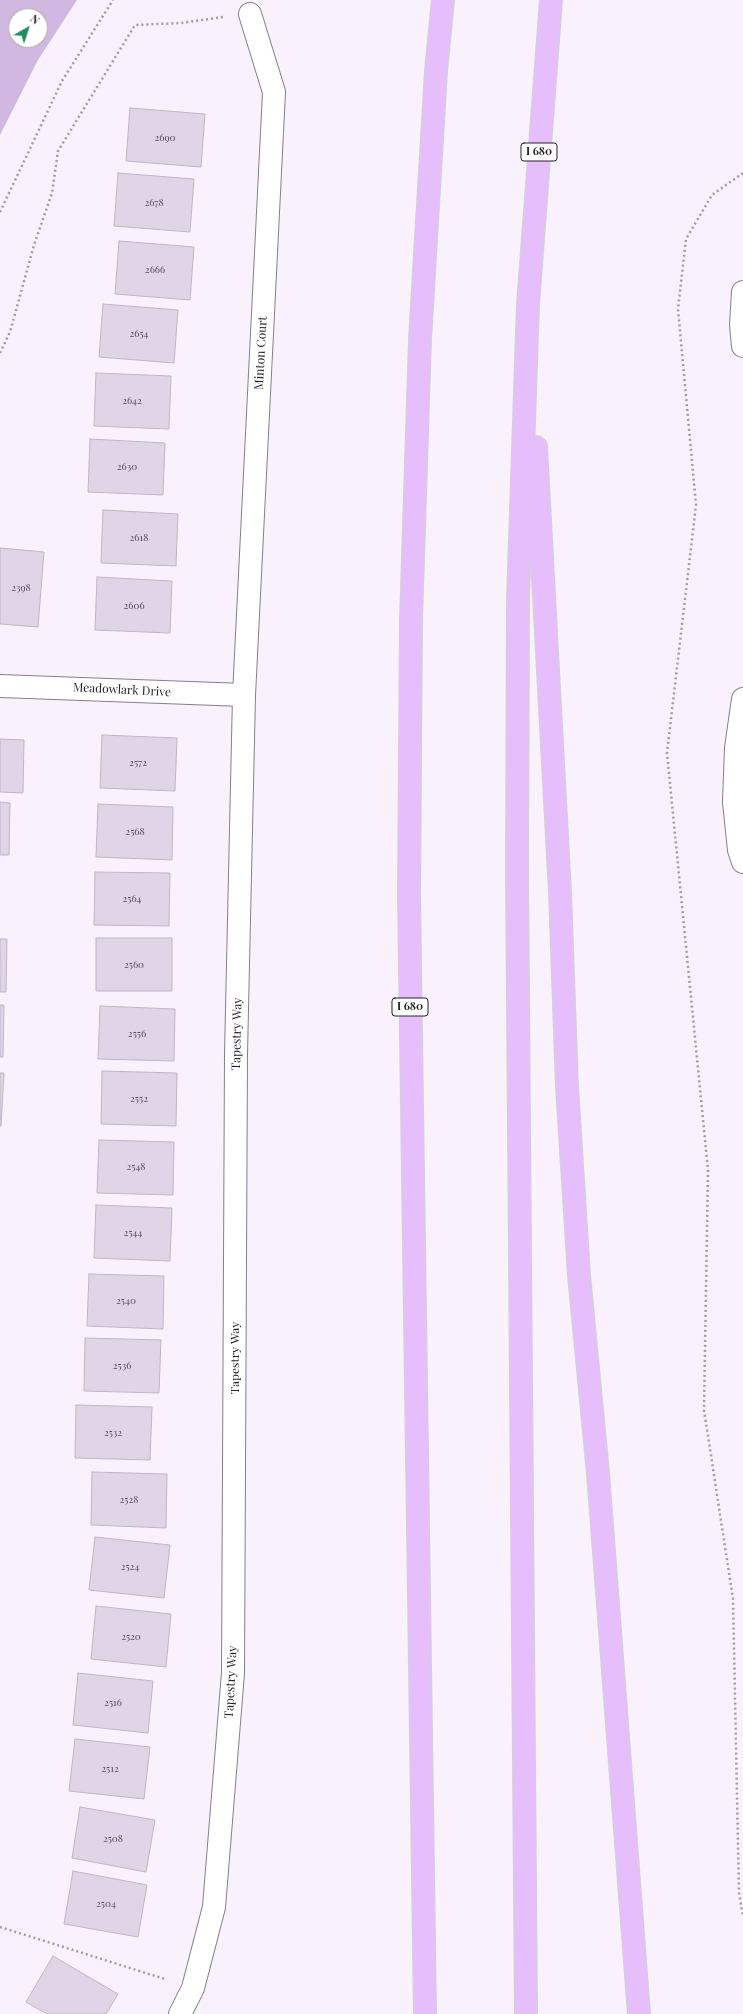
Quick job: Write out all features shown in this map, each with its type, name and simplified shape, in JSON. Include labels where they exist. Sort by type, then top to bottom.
[{"type":"highway","name":"I 680","points":[[425,2014],[409,832],[411,620],[420,339],[436,70],[443,0]]},
{"type":"highway","name":"I 680","points":[[526,2014],[517,874],[518,599],[528,304],[550,0]]},
{"type":"highway","points":[[528,304],[560,893],[567,1087],[579,1275],[598,1473],[639,2014]]},
{"type":"street","name":"Minton Court","points":[[244,695],[274,92],[250,14]]},
{"type":"street","points":[[743,292],[741,326],[743,346]]},
{"type":"street","name":"Meadowlark Drive","points":[[0,686],[244,695]]},
{"type":"street","name":"Tapestry Way","points":[[180,2014],[193,1988],[214,1907],[233,1673],[236,1054],[244,695]]},
{"type":"street","points":[[743,700],[736,748],[734,802],[739,850],[743,862]]},
{"type":"path","points":[[0,212],[62,81],[113,0]]},
{"type":"path","points":[[0,353],[10,332],[34,245],[52,193],[58,151],[135,25],[181,23],[250,14]]},
{"type":"path","points":[[743,173],[712,195],[686,239],[678,310],[696,505],[667,753],[708,1170],[704,1410],[733,1599],[739,1893],[743,1917]]},
{"type":"path","points":[[0,1927],[193,1988]]},
{"type":"shaded area","points":[[0,0],[77,0],[48,45],[48,8],[8,8],[8,48],[46,48],[38,60],[0,135]]},
{"type":"building","points":[[130,108],[205,114],[201,167],[126,161]]},
{"type":"building","points":[[118,173],[194,179],[190,232],[114,226]]},
{"type":"building","points":[[119,241],[194,247],[190,300],[115,294]]},
{"type":"building","points":[[103,304],[178,310],[174,363],[99,357]]},
{"type":"building","points":[[96,373],[171,376],[169,429],[94,426]]},
{"type":"building","points":[[90,439],[165,443],[163,495],[88,492]]},
{"type":"building","points":[[103,510],[178,514],[176,566],[101,563]]},
{"type":"building","points":[[0,548],[44,552],[38,627],[0,624]]},
{"type":"building","points":[[97,577],[172,581],[170,633],[95,630]]},
{"type":"building","points":[[102,735],[177,738],[175,791],[100,788]]},
{"type":"building","points":[[0,739],[24,740],[23,793],[0,792]]},
{"type":"building","points":[[0,802],[10,803],[9,855],[0,855]]},
{"type":"building","points":[[98,804],[173,807],[172,860],[96,857]]},
{"type":"building","points":[[95,872],[170,873],[169,926],[94,925]]},
{"type":"building","points":[[96,938],[172,938],[172,991],[96,991]]},
{"type":"building","points":[[0,939],[7,939],[6,992],[0,992]]},
{"type":"building","points":[[0,1005],[4,1005],[3,1057],[0,1057]]},
{"type":"building","points":[[100,1006],[175,1009],[174,1061],[98,1059]]},
{"type":"building","points":[[102,1071],[177,1073],[176,1126],[101,1124]]},
{"type":"building","points":[[0,1073],[4,1073],[1,1126],[0,1126]]},
{"type":"building","points":[[99,1140],[174,1142],[173,1195],[97,1193]]},
{"type":"building","points":[[96,1205],[172,1208],[170,1261],[94,1258]]},
{"type":"building","points":[[89,1274],[164,1276],[163,1329],[87,1326]]},
{"type":"building","points":[[85,1338],[161,1340],[159,1393],[84,1391]]},
{"type":"building","points":[[76,1405],[152,1407],[150,1460],[75,1458]]},
{"type":"building","points":[[92,1472],[167,1474],[166,1528],[91,1525]]},
{"type":"building","points":[[95,1537],[170,1545],[164,1598],[89,1590]]},
{"type":"building","points":[[96,1606],[171,1614],[166,1667],[91,1659]]},
{"type":"building","points":[[78,1673],[153,1681],[148,1733],[73,1725]]},
{"type":"building","points":[[75,1739],[150,1747],[144,1799],[69,1791]]},
{"type":"building","points":[[80,1807],[155,1820],[146,1872],[72,1858]]},
{"type":"building","points":[[73,1871],[147,1885],[138,1937],[64,1924]]},
{"type":"building","points":[[53,1956],[118,1994],[106,2014],[47,2014],[26,2002]]}]
